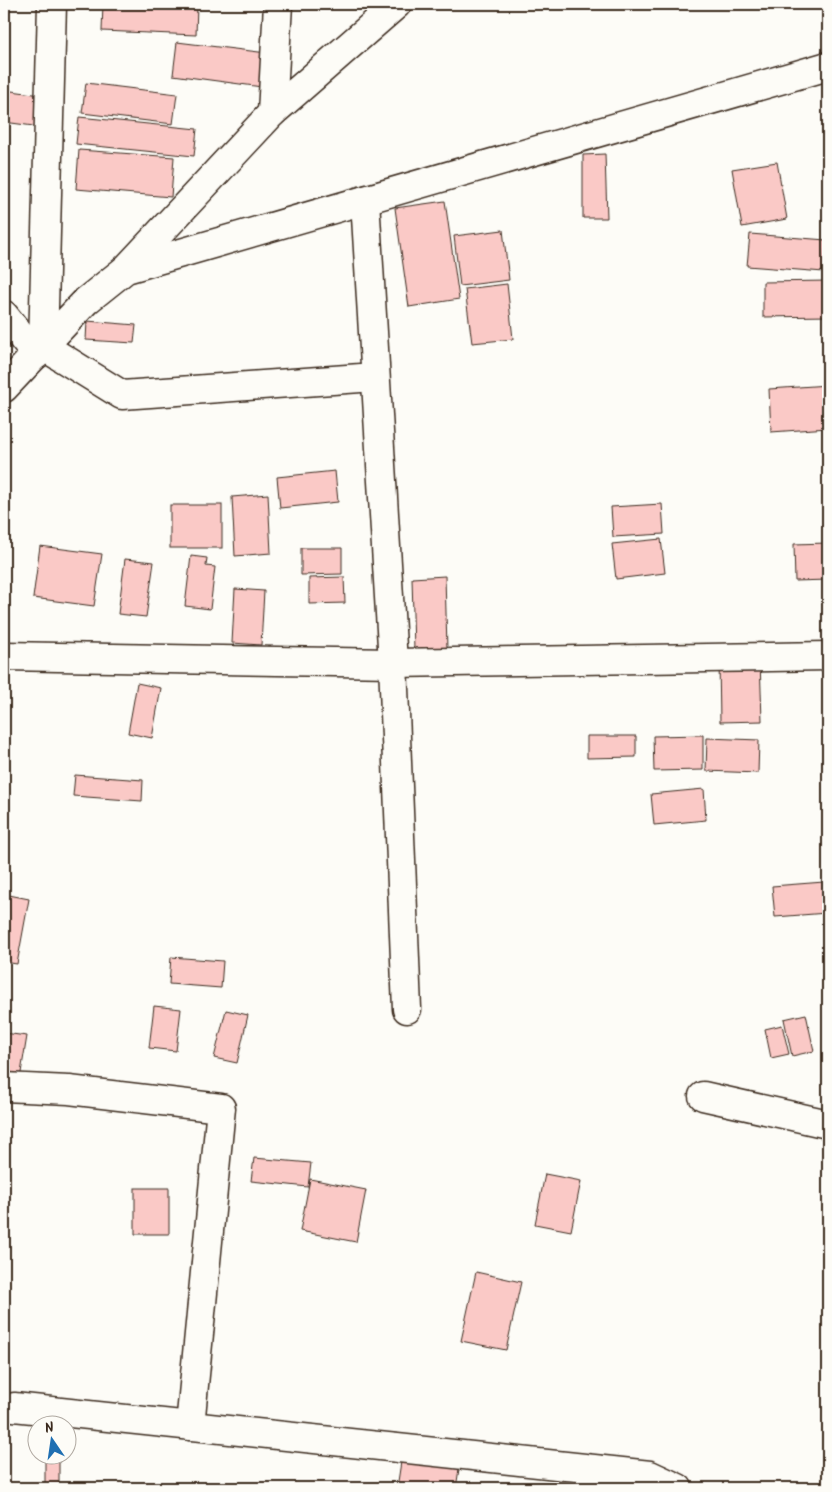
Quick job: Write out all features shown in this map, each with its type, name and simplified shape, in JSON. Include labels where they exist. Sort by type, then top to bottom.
[{"type":"street","points":[[40,350],[52,4]]},
{"type":"street","points":[[272,113],[278,4]]},
{"type":"street","points":[[4,388],[86,301],[126,269],[272,113],[397,4]]},
{"type":"street","points":[[126,269],[828,66]]},
{"type":"street","points":[[365,200],[393,663],[407,1009]]},
{"type":"street","points":[[4,315],[40,350],[122,395],[375,377]]},
{"type":"street","points":[[4,656],[393,663],[828,656]]},
{"type":"street","points":[[4,1087],[69,1090],[221,1108],[190,1426]]},
{"type":"street","points":[[703,1096],[828,1124]]},
{"type":"street","points":[[14,1407],[650,1475],[678,1488]]},
{"type":"building","points":[[103,4],[197,5],[196,35],[102,31]]},
{"type":"building","points":[[177,42],[267,53],[262,87],[173,75]]},
{"type":"building","points":[[86,83],[177,94],[173,124],[82,113]]},
{"type":"building","points":[[4,90],[41,95],[41,127],[4,122]]},
{"type":"building","points":[[79,117],[197,129],[194,156],[76,144]]},
{"type":"building","points":[[79,150],[174,157],[171,197],[76,189]]},
{"type":"building","points":[[605,154],[607,218],[583,218],[583,155]]},
{"type":"building","points":[[777,162],[787,219],[742,227],[732,169]]},
{"type":"building","points":[[445,201],[459,299],[409,307],[395,208]]},
{"type":"building","points":[[503,230],[509,280],[460,286],[454,236]]},
{"type":"building","points":[[750,234],[826,240],[824,272],[747,266]]},
{"type":"building","points":[[828,281],[828,316],[763,317],[763,282]]},
{"type":"building","points":[[507,284],[513,339],[472,343],[465,289]]},
{"type":"building","points":[[87,321],[136,325],[134,343],[86,340]]},
{"type":"building","points":[[828,385],[828,428],[771,432],[769,389]]},
{"type":"building","points":[[335,471],[338,502],[280,508],[277,477]]},
{"type":"building","points":[[268,494],[271,553],[235,556],[232,497]]},
{"type":"building","points":[[662,504],[664,534],[613,537],[611,507]]},
{"type":"building","points":[[170,505],[222,505],[222,548],[170,548]]},
{"type":"building","points":[[661,539],[665,573],[616,579],[612,544]]},
{"type":"building","points":[[828,543],[828,580],[795,581],[794,544]]},
{"type":"building","points":[[40,546],[102,554],[94,606],[33,598]]},
{"type":"building","points":[[301,548],[342,548],[342,574],[301,575]]},
{"type":"building","points":[[191,556],[207,558],[206,566],[215,567],[210,609],[185,606]]},
{"type":"building","points":[[125,559],[154,562],[146,617],[118,614]]},
{"type":"building","points":[[445,576],[447,649],[414,650],[412,578]]},
{"type":"building","points":[[344,577],[345,603],[309,604],[309,578]]},
{"type":"building","points":[[235,589],[264,591],[261,645],[232,643]]},
{"type":"building","points":[[760,660],[762,721],[720,722],[719,661]]},
{"type":"building","points":[[137,683],[161,688],[152,738],[128,733]]},
{"type":"building","points":[[703,735],[703,770],[654,771],[653,736]]},
{"type":"building","points":[[587,736],[636,736],[636,757],[587,758]]},
{"type":"building","points":[[707,738],[759,740],[758,773],[706,771]]},
{"type":"building","points":[[75,775],[143,780],[142,801],[73,796]]},
{"type":"building","points":[[704,789],[706,820],[654,825],[651,794]]},
{"type":"building","points":[[824,882],[827,913],[775,917],[772,886]]},
{"type":"building","points":[[4,894],[29,899],[17,964],[4,962]]},
{"type":"building","points":[[171,957],[223,961],[221,988],[169,984]]},
{"type":"building","points":[[154,1006],[181,1009],[176,1051],[149,1048]]},
{"type":"building","points":[[226,1010],[248,1015],[237,1063],[214,1058]]},
{"type":"building","points":[[806,1014],[814,1051],[792,1056],[784,1019]]},
{"type":"building","points":[[782,1025],[789,1054],[771,1058],[765,1029]]},
{"type":"building","points":[[4,1033],[27,1036],[19,1085],[4,1083]]},
{"type":"building","points":[[254,1158],[311,1163],[308,1187],[251,1181]]},
{"type":"building","points":[[545,1174],[581,1181],[571,1231],[535,1224]]},
{"type":"building","points":[[310,1179],[366,1190],[356,1242],[300,1231]]},
{"type":"building","points":[[135,1188],[169,1188],[169,1234],[135,1234]]},
{"type":"building","points":[[476,1272],[521,1282],[506,1350],[461,1341]]},
{"type":"building","points":[[401,1462],[459,1469],[456,1488],[397,1488]]},
{"type":"building","points":[[45,1464],[59,1464],[59,1488],[45,1488]]}]
